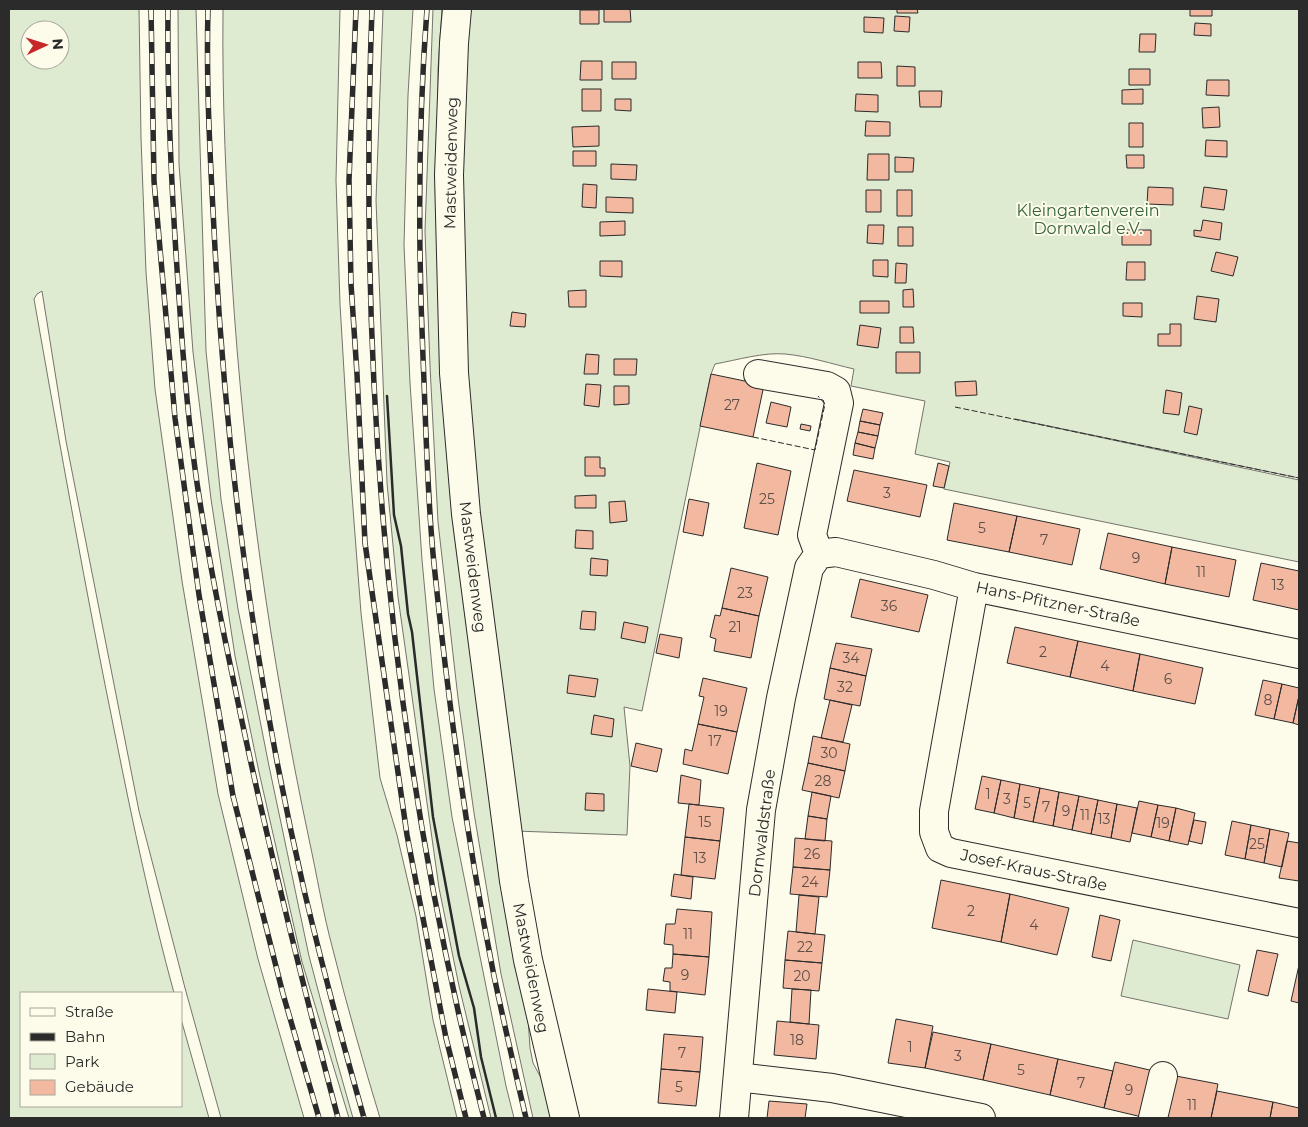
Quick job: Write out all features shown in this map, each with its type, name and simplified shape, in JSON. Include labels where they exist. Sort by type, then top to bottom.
[{"type":"street","name":"Mastweidenweg","points":[[457,9],[454,43],[450,185],[454,373],[466,514],[514,881],[538,1005],[565,1118]]},
{"type":"street","points":[[758,374],[827,386],[836,391],[839,403],[812,535],[819,554]]},
{"type":"street","name":"Hans-Pfitzner-Straße","points":[[819,554],[836,552],[934,574],[974,588],[1299,654]]},
{"type":"street","name":"Dornwaldstraße","points":[[734,1118],[761,810],[781,698],[809,568],[819,554]]},
{"type":"street","name":"Josef-Kraus-Straße","points":[[974,588],[934,811],[934,832],[940,848],[970,857],[1299,923]]},
{"type":"street","points":[[1153,1118],[1162,1076]]},
{"type":"street","points":[[738,1077],[832,1088],[981,1118]]},
{"type":"green space","points":[[9,9],[139,9],[146,272],[155,389],[182,581],[218,794],[258,959],[304,1118],[221,1118],[139,811],[66,441],[42,291],[34,299],[63,464],[136,835],[174,992],[20,992],[20,1107],[182,1107],[182,1023],[209,1118],[9,1118]]},
{"type":"green space","points":[[178,9],[196,9],[206,351],[221,499],[238,609],[309,956],[353,1118],[349,1118],[302,962],[235,656],[211,499],[193,352],[179,164]]},
{"type":"green space","points":[[223,9],[340,9],[336,180],[340,304],[361,613],[380,778],[397,835],[416,916],[433,1020],[457,1118],[380,1118],[329,936],[323,908],[282,700],[251,491],[237,350],[226,178]]},
{"type":"green space","points":[[383,9],[413,9],[408,95],[404,245],[410,383],[422,560],[434,689],[452,817],[514,1118],[491,1118],[459,986],[439,888],[398,597],[387,483],[376,200]]},
{"type":"green space","points":[[433,9],[442,9],[438,69],[439,169],[530,1048],[533,1063],[549,1093],[558,1118],[533,1118],[501,974],[474,813],[458,698],[438,522],[425,231]]},
{"type":"green space","name":"Kleingartenverein Dornwald e.V.","points":[[465,9],[1299,9],[1299,478],[1015,419],[1299,480],[1299,562],[944,489],[950,462],[915,454],[925,401],[851,386],[854,369],[802,356],[768,354],[715,364],[711,374],[642,711],[624,707],[630,766],[627,835],[515,831],[459,352]]},
{"type":"green space","points":[[1133,940],[1240,965],[1228,1019],[1121,996]]},
{"type":"building","points":[[604,9],[630,9],[631,22],[604,22]]},
{"type":"building","points":[[897,9],[917,9],[918,13],[897,13]]},
{"type":"building","points":[[1190,9],[1212,9],[1212,16],[1190,16]]},
{"type":"building","points":[[580,10],[599,10],[599,24],[580,24]]},
{"type":"building","points":[[895,16],[910,17],[909,32],[894,31]]},
{"type":"building","points":[[864,17],[884,18],[883,33],[864,32]]},
{"type":"building","points":[[1195,23],[1211,24],[1211,36],[1194,35]]},
{"type":"building","points":[[1140,34],[1156,34],[1155,52],[1139,52]]},
{"type":"building","points":[[581,61],[602,61],[602,80],[580,80]]},
{"type":"building","points":[[612,62],[636,62],[636,79],[612,79]]},
{"type":"building","points":[[858,62],[881,62],[882,78],[858,78]]},
{"type":"building","points":[[897,66],[915,67],[915,86],[897,86]]},
{"type":"building","points":[[1129,69],[1150,69],[1150,85],[1129,85]]},
{"type":"building","points":[[1207,80],[1229,80],[1229,96],[1206,95]]},
{"type":"building","points":[[582,89],[601,89],[601,111],[582,111]]},
{"type":"building","points":[[1143,89],[1143,104],[1122,104],[1122,90]]},
{"type":"building","points":[[919,91],[942,91],[941,107],[920,107]]},
{"type":"building","points":[[856,94],[878,95],[878,112],[855,111]]},
{"type":"building","points":[[615,99],[631,99],[631,111],[615,110]]},
{"type":"building","points":[[1219,107],[1220,127],[1203,128],[1202,108]]},
{"type":"building","points":[[866,121],[890,122],[890,136],[865,136]]},
{"type":"building","points":[[1129,123],[1143,123],[1143,147],[1129,147]]},
{"type":"building","points":[[599,126],[599,146],[573,147],[572,127]]},
{"type":"building","points":[[1206,140],[1227,141],[1227,157],[1205,156]]},
{"type":"building","points":[[573,151],[596,151],[596,166],[573,166]]},
{"type":"building","points":[[868,154],[889,154],[889,180],[867,180]]},
{"type":"building","points":[[1126,155],[1144,155],[1144,168],[1127,168]]},
{"type":"building","points":[[895,157],[914,158],[913,172],[895,172]]},
{"type":"building","points":[[611,164],[637,165],[636,180],[611,179]]},
{"type":"building","points":[[583,184],[597,185],[596,208],[582,207]]},
{"type":"building","points":[[1148,187],[1173,188],[1173,205],[1147,204]]},
{"type":"building","points":[[1204,187],[1227,190],[1224,210],[1201,207]]},
{"type":"building","points":[[866,190],[881,190],[881,212],[866,212]]},
{"type":"building","points":[[897,190],[912,190],[912,216],[897,216]]},
{"type":"building","points":[[606,197],[633,198],[633,213],[606,212]]},
{"type":"building","points":[[1203,220],[1222,223],[1220,240],[1194,236],[1194,230],[1201,231]]},
{"type":"building","points":[[625,221],[625,235],[600,236],[600,222]]},
{"type":"building","points":[[868,225],[884,225],[883,244],[867,243]]},
{"type":"building","points":[[898,227],[913,227],[913,246],[898,246]]},
{"type":"building","points":[[1122,230],[1151,230],[1151,245],[1122,245]]},
{"type":"building","points":[[1216,252],[1238,257],[1233,276],[1211,271]]},
{"type":"building","points":[[873,260],[888,260],[888,277],[873,276]]},
{"type":"building","points":[[600,261],[622,261],[622,277],[600,276]]},
{"type":"building","points":[[1127,262],[1145,262],[1145,280],[1126,280]]},
{"type":"building","points":[[896,263],[907,264],[906,283],[895,283]]},
{"type":"building","points":[[913,289],[914,307],[903,307],[903,290]]},
{"type":"building","points":[[586,290],[586,307],[569,307],[568,291]]},
{"type":"building","points":[[1197,296],[1219,299],[1216,322],[1194,319]]},
{"type":"building","points":[[860,301],[889,301],[889,313],[860,313]]},
{"type":"building","points":[[1123,303],[1142,303],[1142,317],[1123,316]]},
{"type":"building","points":[[512,312],[526,314],[525,327],[510,326]]},
{"type":"building","points":[[1170,324],[1181,324],[1181,346],[1158,346],[1158,334],[1170,334]]},
{"type":"building","points":[[860,325],[881,328],[878,348],[857,345]]},
{"type":"building","points":[[900,327],[913,327],[914,343],[900,343]]},
{"type":"building","points":[[896,352],[920,352],[920,373],[896,373]]},
{"type":"building","points":[[586,354],[599,355],[598,374],[584,374]]},
{"type":"building","points":[[614,359],[637,359],[636,375],[614,375]]},
{"type":"building","points":[[711,374],[764,385],[753,437],[700,426]]},
{"type":"building","points":[[976,381],[977,395],[956,396],[955,382]]},
{"type":"building","points":[[586,384],[601,385],[599,407],[584,405]]},
{"type":"building","points":[[614,386],[629,386],[629,404],[614,405]]},
{"type":"building","points":[[1166,390],[1182,393],[1179,415],[1163,413]]},
{"type":"building","points":[[771,402],[791,407],[787,427],[766,423]]},
{"type":"building","points":[[1189,406],[1202,409],[1197,435],[1184,432]]},
{"type":"building","points":[[863,409],[883,413],[880,425],[860,421]]},
{"type":"building","points":[[860,421],[880,425],[878,436],[858,432]]},
{"type":"building","points":[[801,424],[811,426],[810,431],[800,429]]},
{"type":"building","points":[[858,432],[878,436],[875,448],[855,443]]},
{"type":"building","points":[[855,443],[875,448],[873,459],[853,455]]},
{"type":"building","points":[[585,457],[600,457],[600,468],[605,468],[605,476],[585,476]]},
{"type":"building","points":[[757,463],[791,471],[778,535],[744,528]]},
{"type":"building","points":[[938,463],[949,466],[944,488],[933,486]]},
{"type":"building","points":[[854,470],[927,485],[920,517],[847,501]]},
{"type":"building","points":[[596,495],[596,508],[575,508],[575,496]]},
{"type":"building","points":[[689,499],[709,503],[703,536],[683,532]]},
{"type":"building","points":[[625,501],[627,521],[610,523],[609,502]]},
{"type":"building","points":[[954,503],[1017,516],[1009,552],[947,540]]},
{"type":"building","points":[[1017,516],[1080,529],[1072,565],[1009,552]]},
{"type":"building","points":[[576,530],[593,531],[593,549],[575,548]]},
{"type":"building","points":[[1108,533],[1172,547],[1165,584],[1100,569]]},
{"type":"building","points":[[1172,547],[1236,560],[1229,597],[1165,584]]},
{"type":"building","points":[[591,558],[608,560],[607,576],[590,575]]},
{"type":"building","points":[[1261,563],[1299,571],[1299,610],[1253,600]]},
{"type":"building","points":[[731,568],[768,577],[759,616],[722,608]]},
{"type":"building","points":[[860,579],[928,595],[919,632],[851,617]]},
{"type":"building","points":[[722,608],[759,616],[751,658],[714,651],[716,639],[710,637],[715,615],[720,616]]},
{"type":"building","points":[[582,611],[596,612],[595,630],[580,629]]},
{"type":"building","points":[[624,622],[648,627],[645,643],[621,638]]},
{"type":"building","points":[[1015,627],[1078,641],[1070,677],[1007,663]]},
{"type":"building","points":[[660,634],[682,638],[679,658],[656,653]]},
{"type":"building","points":[[1078,641],[1140,654],[1133,691],[1070,677]]},
{"type":"building","points":[[836,643],[872,649],[866,676],[830,668]]},
{"type":"building","points":[[1140,654],[1203,668],[1195,704],[1133,691]]},
{"type":"building","points":[[830,668],[866,676],[860,706],[824,699]]},
{"type":"building","points":[[569,675],[598,679],[595,697],[567,693]]},
{"type":"building","points":[[703,678],[747,688],[737,732],[698,724],[704,697],[699,696]]},
{"type":"building","points":[[1263,680],[1282,684],[1274,719],[1255,715]]},
{"type":"building","points":[[1282,684],[1299,688],[1293,723],[1274,719]]},
{"type":"building","points":[[1299,696],[1299,725],[1293,723]]},
{"type":"building","points":[[830,700],[852,705],[843,742],[821,738]]},
{"type":"building","points":[[594,715],[614,719],[612,737],[591,734]]},
{"type":"building","points":[[698,724],[737,732],[728,774],[683,764],[685,749],[692,751]]},
{"type":"building","points":[[813,736],[850,744],[845,771],[808,763]]},
{"type":"building","points":[[636,743],[662,749],[657,772],[631,766]]},
{"type":"building","points":[[808,763],[845,771],[839,798],[802,790]]},
{"type":"building","points":[[681,775],[701,780],[699,805],[678,803]]},
{"type":"building","points":[[982,776],[1001,780],[994,813],[975,809]]},
{"type":"building","points":[[1001,780],[1020,784],[1014,818],[994,813]]},
{"type":"building","points":[[1020,784],[1040,788],[1033,822],[1014,818]]},
{"type":"building","points":[[1040,788],[1059,792],[1053,826],[1033,822]]},
{"type":"building","points":[[812,792],[831,796],[827,819],[808,816]]},
{"type":"building","points":[[1059,792],[1079,796],[1072,830],[1053,826]]},
{"type":"building","points":[[586,793],[604,794],[604,811],[585,810]]},
{"type":"building","points":[[1079,796],[1098,800],[1091,834],[1072,830]]},
{"type":"building","points":[[1098,800],[1117,804],[1111,838],[1091,834]]},
{"type":"building","points":[[1139,801],[1158,805],[1151,837],[1132,833]]},
{"type":"building","points":[[689,804],[724,808],[720,841],[685,837]]},
{"type":"building","points":[[1117,804],[1137,808],[1130,842],[1111,838]]},
{"type":"building","points":[[1158,805],[1176,808],[1169,841],[1151,837]]},
{"type":"building","points":[[1176,808],[1195,813],[1188,845],[1169,841]]},
{"type":"building","points":[[808,816],[827,819],[825,841],[805,839]]},
{"type":"building","points":[[1194,820],[1206,822],[1202,844],[1189,841]]},
{"type":"building","points":[[1232,821],[1251,825],[1245,859],[1225,855]]},
{"type":"building","points":[[1251,825],[1270,829],[1264,863],[1245,859]]},
{"type":"building","points":[[1270,829],[1289,833],[1282,867],[1264,863]]},
{"type":"building","points":[[685,837],[720,841],[715,879],[681,875]]},
{"type":"building","points":[[795,838],[832,841],[830,870],[793,867]]},
{"type":"building","points":[[1287,841],[1299,843],[1299,881],[1279,878]]},
{"type":"building","points":[[793,867],[830,870],[827,897],[790,894]]},
{"type":"building","points":[[674,874],[693,877],[691,899],[671,896]]},
{"type":"building","points":[[941,880],[1010,894],[1001,942],[932,928]]},
{"type":"building","points":[[1010,894],[1069,908],[1057,955],[1001,942]]},
{"type":"building","points":[[799,895],[819,897],[815,934],[796,932]]},
{"type":"building","points":[[677,909],[712,912],[709,957],[673,954],[673,945],[664,944],[666,924],[675,924]]},
{"type":"building","points":[[1100,915],[1120,920],[1111,961],[1092,957]]},
{"type":"building","points":[[788,931],[825,935],[822,963],[785,960]]},
{"type":"building","points":[[1257,950],[1278,954],[1268,996],[1248,991]]},
{"type":"building","points":[[673,954],[709,957],[705,995],[670,991],[670,982],[663,981],[665,968],[672,968]]},
{"type":"building","points":[[785,960],[822,963],[819,991],[783,988]]},
{"type":"building","points":[[1299,965],[1299,1003],[1291,1001]]},
{"type":"building","points":[[648,989],[677,992],[675,1013],[646,1010]]},
{"type":"building","points":[[792,989],[811,990],[809,1024],[790,1022]]},
{"type":"building","points":[[896,1019],[933,1026],[925,1068],[888,1063]]},
{"type":"building","points":[[777,1021],[819,1025],[816,1059],[774,1055]]},
{"type":"building","points":[[933,1032],[991,1044],[983,1080],[925,1068]]},
{"type":"building","points":[[664,1034],[703,1037],[700,1072],[661,1069]]},
{"type":"building","points":[[991,1044],[1058,1059],[1050,1095],[983,1080]]},
{"type":"building","points":[[1058,1059],[1113,1071],[1104,1108],[1050,1095]]},
{"type":"building","points":[[1115,1062],[1154,1071],[1142,1117],[1104,1108]]},
{"type":"building","points":[[661,1069],[700,1072],[696,1106],[658,1103]]},
{"type":"building","points":[[1176,1076],[1218,1084],[1211,1118],[1167,1118]]},
{"type":"building","points":[[1217,1091],[1273,1102],[1270,1118],[1211,1118]]},
{"type":"building","points":[[769,1101],[807,1104],[805,1118],[767,1118]]},
{"type":"building","points":[[1273,1102],[1299,1108],[1299,1118],[1270,1118]]},
{"type":"railway","points":[[151,9],[154,181],[175,418],[199,595],[233,796],[283,994],[319,1118]]},
{"type":"railway","points":[[168,9],[169,117],[174,225],[186,390],[197,483],[219,608],[258,793],[296,956],[338,1118]]},
{"type":"railway","points":[[208,9],[209,119],[219,312],[234,480],[245,564],[257,647],[287,813],[319,950],[364,1118]]},
{"type":"railway","points":[[356,9],[349,180],[351,284],[365,543],[407,835],[446,1038],[466,1118]]},
{"type":"railway","points":[[372,9],[369,149],[370,289],[376,428],[388,568],[404,706],[425,844],[452,982],[484,1118]]},
{"type":"railway","points":[[427,9],[420,140],[420,226],[421,314],[432,538],[439,616],[452,719],[475,874],[494,976],[526,1118]]},
{"type":"fence","points":[[753,437],[815,450],[825,404],[818,396]]},
{"type":"fence","points":[[955,407],[1299,478]]},
{"type":"wall","points":[[387,396],[394,515],[401,546],[433,817],[459,956],[474,1008],[481,1057],[496,1118]]}]
